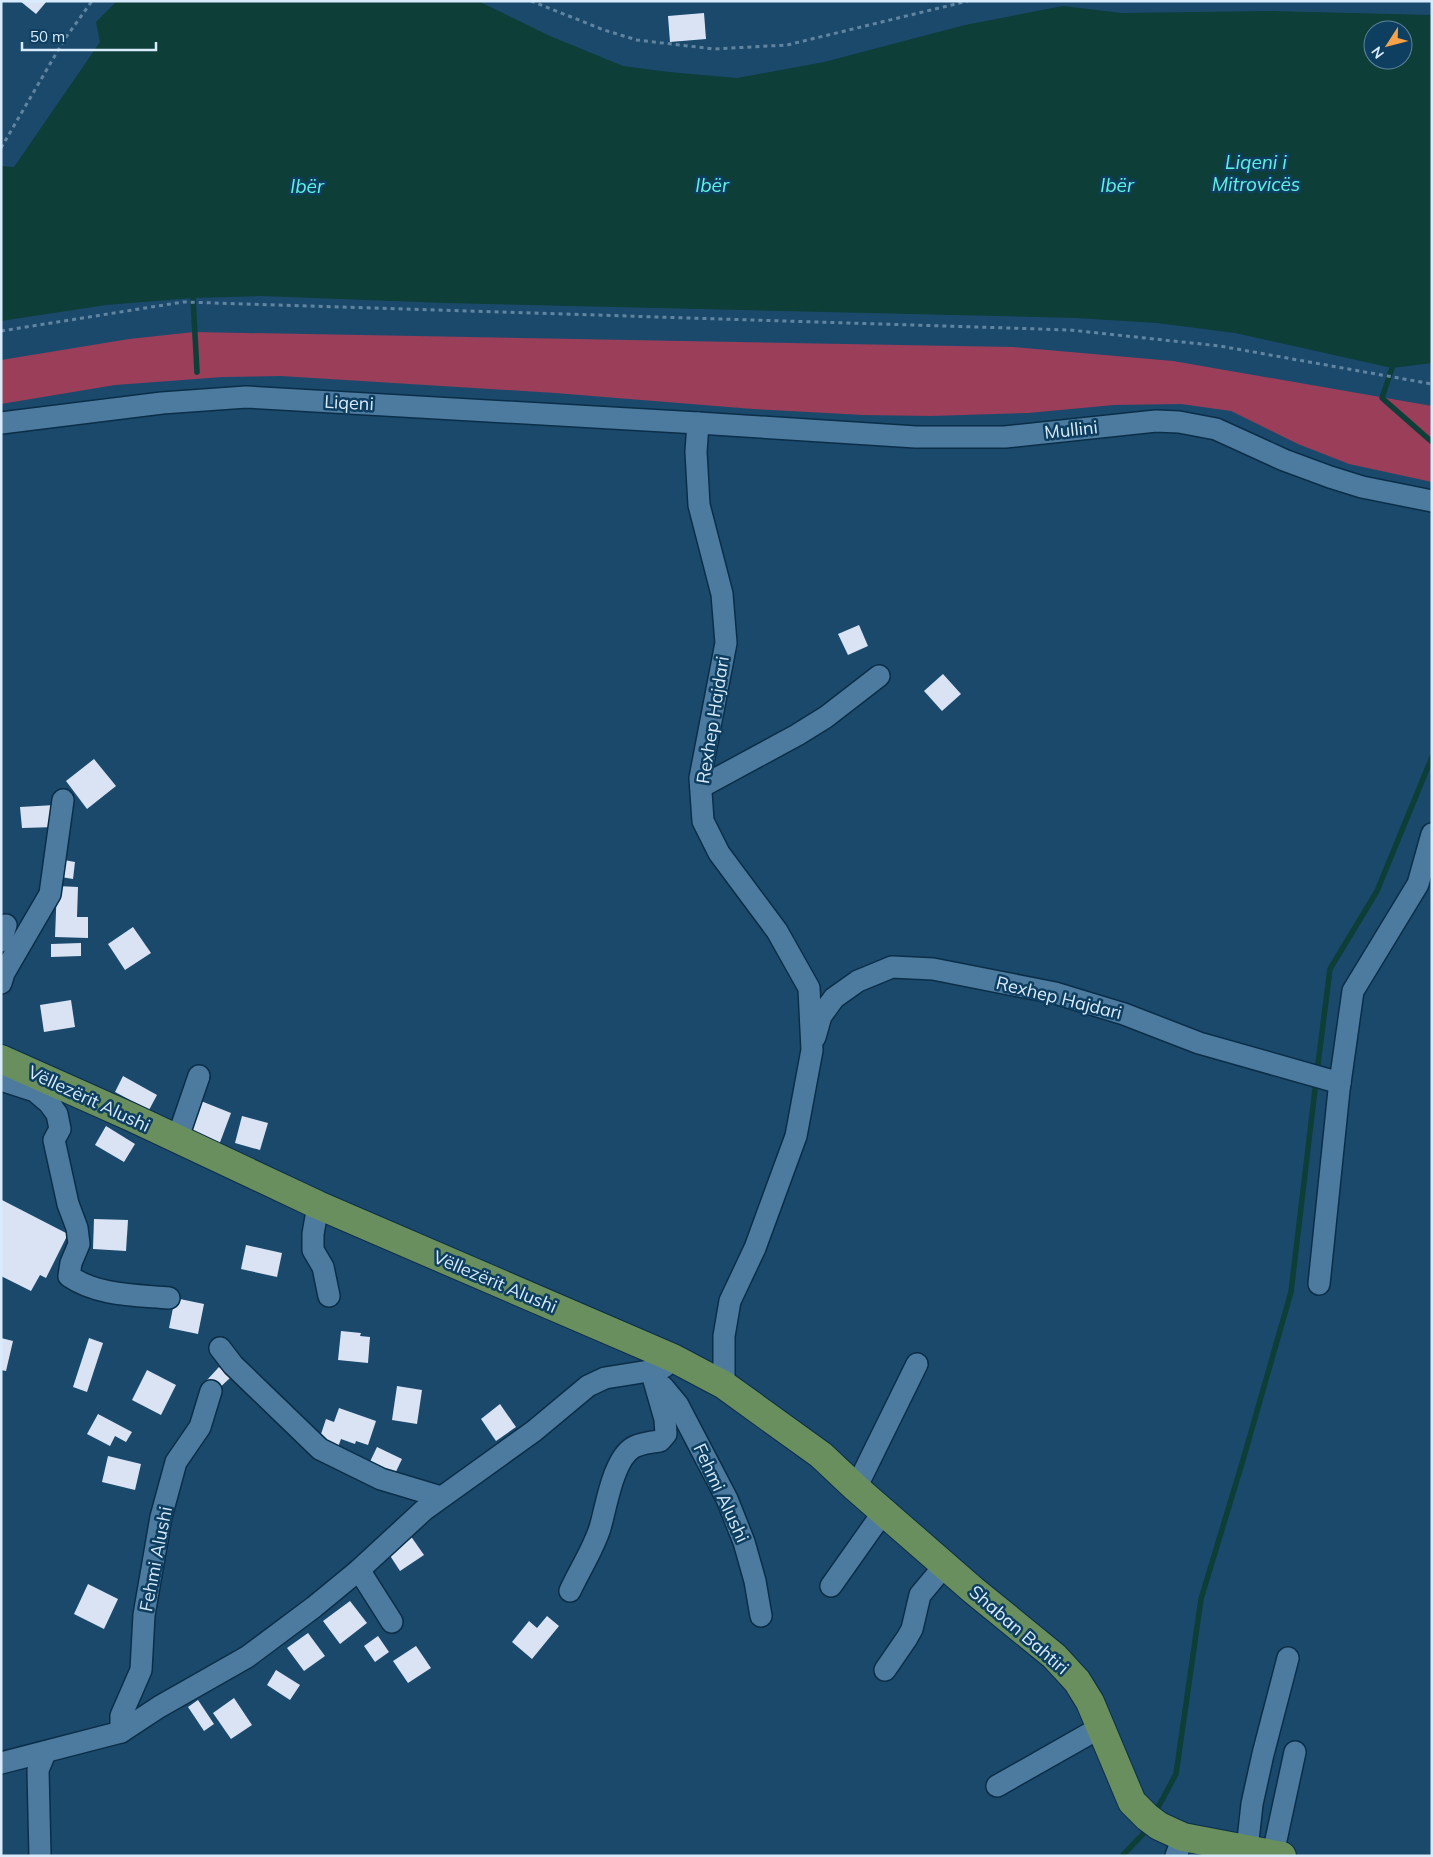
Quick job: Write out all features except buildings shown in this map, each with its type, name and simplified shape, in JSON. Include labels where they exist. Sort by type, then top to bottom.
[{"type":"main road","name":"Vëllezërit Alushi","points":[[1,1059],[131,1117],[318,1205],[660,1371]]},
{"type":"main road","name":"Shaban Bahtiri","points":[[660,1371],[724,1385],[821,1455],[945,1565],[1054,1656],[1078,1681],[1090,1702],[1132,1802],[1180,1846],[1247,1848],[1278,1855]]},
{"type":"street","name":"Liqeni","points":[[1,423],[162,403],[246,397],[698,423]]},
{"type":"street","name":"Mullini","points":[[698,423],[916,438],[969,438],[1004,437],[1156,421],[1179,422],[1216,429],[1284,460],[1338,480],[1362,487],[1432,500]]},
{"type":"street","name":"Rexhep Hajdari","points":[[698,423],[696,452],[699,504],[722,594],[726,643],[700,778],[703,821],[719,853],[777,931],[808,988],[812,1050]]},
{"type":"street","points":[[701,787],[797,735],[826,717],[880,676]]},
{"type":"street","points":[[1,983],[4,973],[50,894],[63,800]]},
{"type":"street","points":[[1319,1284],[1340,1083],[1353,991],[1418,884],[1432,834]]},
{"type":"street","name":"Rexhep Hajdari","points":[[724,1385],[724,1336],[730,1301],[755,1248],[796,1136],[812,1050],[821,1016],[834,998],[858,981],[892,967],[933,969],[1055,993],[1124,1014],[1199,1043],[1340,1083]]},
{"type":"street","points":[[177,1140],[199,1076]]},
{"type":"street","name":"Vëllezërit Alushi","points":[[1,1080],[35,1091],[49,1103],[57,1114],[60,1129],[54,1140],[68,1204],[77,1228],[79,1244],[71,1262],[69,1276],[79,1283],[112,1293],[169,1298]]},
{"type":"street","points":[[318,1205],[313,1234],[313,1250],[323,1267],[329,1296]]},
{"type":"street","points":[[220,1348],[233,1365],[320,1448],[381,1479],[441,1497]]},
{"type":"street","points":[[856,1488],[917,1364]]},
{"type":"street","points":[[1,1763],[121,1732],[159,1707],[247,1657],[314,1608],[359,1570],[424,1510],[534,1430],[588,1386],[605,1378],[660,1371],[659,1403],[665,1419],[666,1434],[660,1441],[647,1442],[632,1448],[622,1460],[609,1488],[599,1529],[570,1592]]},
{"type":"street","name":"Fehmi Alushi","points":[[660,1371],[663,1387],[678,1405],[727,1500],[751,1565],[761,1616]]},
{"type":"street","name":"Fehmi Alushi","points":[[121,1732],[121,1716],[141,1670],[144,1615],[161,1517],[176,1462],[200,1427],[211,1391]]},
{"type":"street","points":[[831,1586],[884,1511]]},
{"type":"street","points":[[885,1670],[912,1629],[920,1595],[945,1565]]},
{"type":"street","points":[[359,1570],[392,1622]]},
{"type":"street","points":[[1247,1848],[1256,1787],[1288,1658]]},
{"type":"street","points":[[997,1786],[1101,1727]]},
{"type":"street","name":"Shaban Bahtiri","points":[[1278,1855],[1295,1752]]},
{"type":"street","points":[[40,1856],[38,1770],[45,1753]]},
{"type":"path","points":[[1,148],[64,40],[92,1]]},
{"type":"path","points":[[531,1],[604,30],[637,40],[714,49],[787,45],[968,1]]},
{"type":"path","points":[[1,331],[179,303],[1070,330],[1220,346],[1432,384]]},
{"type":"shaded area","points":[[194,332],[1013,347],[1173,361],[1432,406],[1432,482],[1349,464],[1298,444],[1231,411],[1181,404],[1114,405],[1028,413],[931,416],[863,415],[281,376],[223,377],[115,385],[1,404],[1,360],[129,339]]},
{"type":"water","name":"Liqeni i Mitrovicës","points":[[117,1],[478,1],[550,36],[623,66],[737,78],[824,62],[965,25],[1063,6],[1122,13],[1269,11],[1432,15],[1432,363],[1392,368],[1235,333],[1157,323],[1076,318],[446,303],[261,296],[193,298],[106,305],[1,321],[1,166],[14,167],[100,42],[96,22]]},
{"type":"waterway","points":[[193,298],[197,372]]},
{"type":"waterway","points":[[1392,368],[1382,398],[1432,442]]},
{"type":"waterway","points":[[1317,1072],[1330,969],[1377,891],[1432,757]]},
{"type":"waterway","points":[[1155,1813],[1176,1774],[1201,1599],[1291,1292],[1316,1081]]},
{"type":"waterway","points":[[1122,1856],[1143,1834],[1148,1825]]},
{"type":"water label","name":"Ibër","points":[[712,185]]},
{"type":"water label","name":"Ibër","points":[[1117,185]]},
{"type":"water label","name":"Ibër","points":[[307,186]]}]
